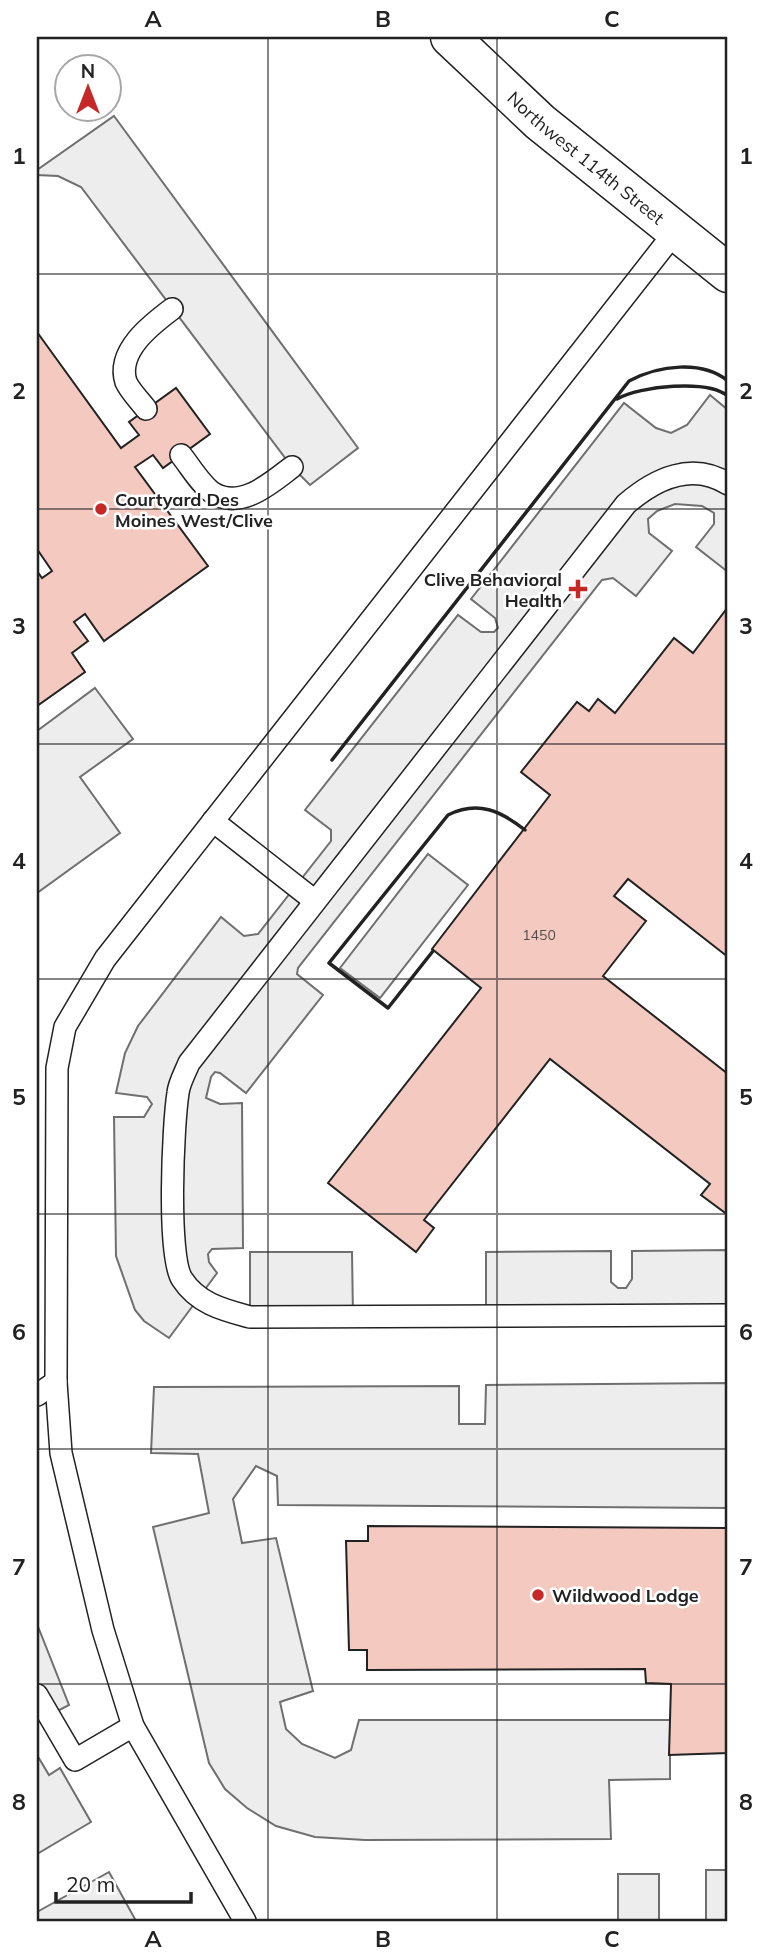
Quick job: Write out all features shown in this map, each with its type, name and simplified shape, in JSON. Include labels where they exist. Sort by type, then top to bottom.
[{"type":"street","name":"Northwest 114th Street","points":[[450,37],[540,122],[728,273]]},
{"type":"lane","points":[[245,1921],[133,1726],[103,1630],[61,1453],[56,1382],[57,1068],[65,1027],[105,958],[675,232]]},
{"type":"lane","points":[[146,410],[126,381],[127,361],[136,340],[172,309]]},
{"type":"lane","points":[[181,455],[212,492],[225,497],[244,497],[262,489],[292,467]]},
{"type":"lane","points":[[728,484],[697,474],[669,476],[646,486],[625,504],[188,1063],[178,1090],[175,1118],[174,1255],[181,1278],[199,1297],[217,1308],[250,1317],[728,1315]]},
{"type":"lane","points":[[213,821],[315,901]]},
{"type":"lane","points":[[37,1395],[56,1382]]},
{"type":"lane","points":[[37,1695],[75,1760],[133,1726]]},
{"type":"shaded area","points":[[105,122],[118,122],[358,448],[310,485],[292,467],[81,187],[58,176],[37,175],[37,170]]},
{"type":"shaded area","points":[[710,395],[728,410],[728,572],[696,547],[714,524],[714,513],[702,506],[675,504],[657,511],[648,519],[649,533],[672,551],[636,596],[613,578],[602,580],[298,968],[297,974],[323,995],[246,1093],[220,1073],[215,1072],[211,1077],[206,1098],[220,1104],[242,1103],[243,1248],[212,1249],[208,1254],[209,1262],[217,1273],[169,1338],[144,1321],[135,1310],[116,1256],[114,1117],[144,1117],[152,1104],[147,1097],[116,1093],[125,1053],[138,1026],[221,917],[244,936],[258,934],[331,841],[331,830],[305,810],[458,615],[481,632],[494,632],[498,628],[495,618],[471,599],[624,403],[656,428],[671,433],[687,425]]},
{"type":"shaded area","points":[[95,688],[133,739],[80,777],[120,833],[37,893],[37,731]]},
{"type":"shaded area","points":[[428,854],[468,885],[380,998],[340,968]]},
{"type":"shaded area","points":[[728,1250],[728,1315],[486,1316],[486,1252],[611,1251],[611,1282],[618,1288],[626,1288],[632,1279],[632,1251]]},
{"type":"shaded area","points":[[250,1252],[352,1252],[353,1316],[250,1317]]},
{"type":"shaded area","points":[[728,1383],[728,1508],[278,1505],[277,1476],[256,1466],[233,1499],[242,1543],[276,1538],[313,1691],[280,1702],[286,1729],[302,1744],[335,1758],[351,1750],[359,1720],[670,1720],[670,1779],[609,1780],[611,1839],[365,1840],[315,1837],[276,1826],[247,1808],[225,1789],[209,1763],[153,1527],[209,1513],[198,1454],[151,1453],[154,1387],[459,1386],[459,1424],[485,1424],[486,1385]]},
{"type":"shaded area","points":[[37,1624],[69,1705],[48,1716],[37,1695]]},
{"type":"shaded area","points":[[37,1755],[49,1775],[60,1768],[91,1822],[37,1854]]},
{"type":"shaded area","points":[[706,1870],[728,1870],[728,1921],[706,1921]]},
{"type":"shaded area","points":[[109,1872],[136,1921],[37,1921],[37,1912]]},
{"type":"shaded area","points":[[618,1874],[659,1874],[659,1921],[618,1921]]},
{"type":"building","name":"Courtyard Des Moines West/Clive","points":[[37,332],[121,448],[139,435],[129,422],[176,388],[210,434],[163,468],[153,455],[135,467],[208,566],[104,641],[85,614],[74,622],[88,641],[72,653],[85,672],[37,706],[37,571],[42,578],[52,571],[37,549]]},
{"type":"building","points":[[728,607],[728,957],[628,879],[614,896],[646,921],[603,976],[728,1074],[728,1215],[701,1195],[710,1184],[550,1059],[424,1220],[434,1228],[416,1252],[328,1183],[481,988],[432,949],[550,795],[521,772],[577,702],[589,711],[598,699],[615,713],[674,638],[693,653]]},
{"type":"building","name":"Wildwood Lodge","points":[[368,1526],[728,1528],[728,1753],[669,1755],[671,1684],[646,1683],[645,1669],[367,1670],[367,1650],[349,1650],[346,1541],[368,1541]]},
{"type":"wall","points":[[332,760],[629,381],[653,371],[680,367],[706,370],[728,381]]},
{"type":"wall","points":[[617,399],[628,394],[673,386],[705,387],[728,396]]},
{"type":"wall","points":[[433,951],[388,1008],[329,963],[448,815],[469,808],[479,808],[498,813],[525,830]]},
{"type":"place","name":"Courtyard Des Moines West/Clive","points":[[101,509]]},
{"type":"place","name":"Clive Behavioral Health","points":[[578,589]]},
{"type":"place","name":"Wildwood Lodge","points":[[538,1595]]}]
